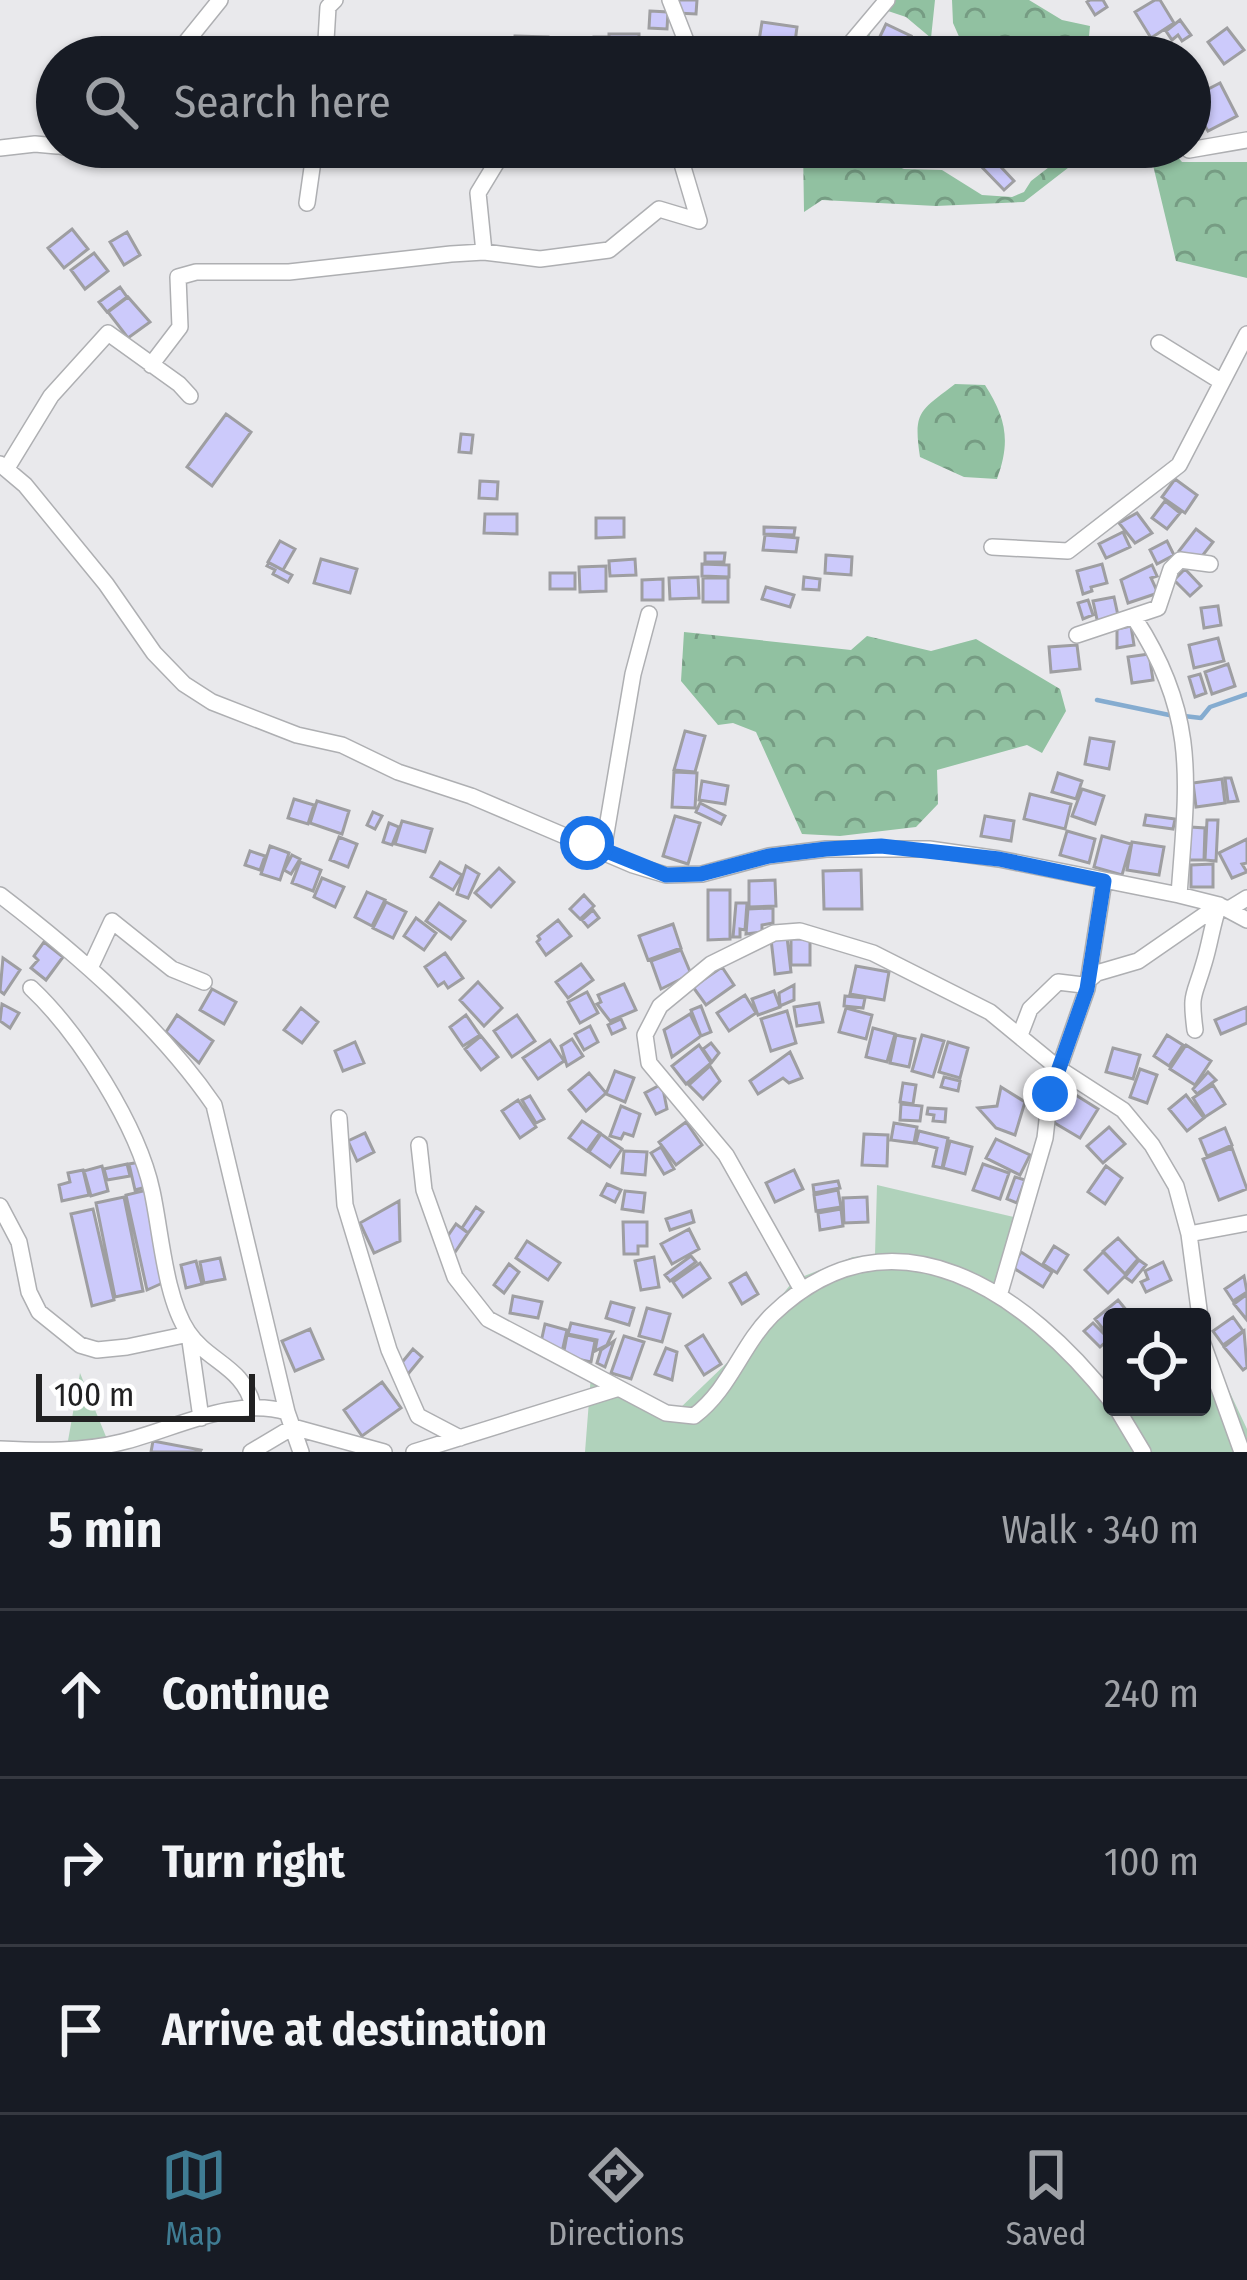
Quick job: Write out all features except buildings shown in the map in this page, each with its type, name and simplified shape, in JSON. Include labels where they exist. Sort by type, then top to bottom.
[{"type":"street","points":[[191,36],[220,0]]},
{"type":"street","points":[[327,36],[328,7],[335,0]]},
{"type":"street","points":[[670,0],[684,36]]},
{"type":"street","points":[[857,36],[887,0]]},
{"type":"street","points":[[1211,146],[1247,140]]},
{"type":"street","points":[[0,148],[36,144]]},
{"type":"street","points":[[307,203],[312,168]]},
{"type":"street","points":[[484,252],[478,193],[493,168]]},
{"type":"street","points":[[152,365],[180,327],[178,277],[196,272],[289,272],[484,252],[540,259],[609,250],[659,209],[698,221],[683,168]]},
{"type":"street","points":[[190,396],[108,333],[50,396],[4,466],[106,584],[154,653],[184,684],[212,702],[297,735],[343,745],[398,772],[471,796],[666,875],[701,874],[807,851],[881,846],[999,859],[1229,909],[1247,898]]},
{"type":"street","points":[[992,547],[1068,551],[1179,465],[1247,334]]},
{"type":"street","points":[[1159,343],[1222,382]]},
{"type":"street","points":[[1077,635],[1158,608],[1171,569],[1180,560],[1210,564]]},
{"type":"street","points":[[603,851],[633,674],[649,614]]},
{"type":"street","points":[[1135,619],[1172,685],[1185,735],[1179,895]]},
{"type":"street","points":[[1000,1296],[1045,1138],[1050,1094],[1089,977],[1104,881]]},
{"type":"street","points":[[0,895],[91,966],[191,1072],[214,1105],[301,1452]]},
{"type":"street","points":[[1020,1035],[1030,1009],[1058,982],[1083,985],[1089,977],[1138,961],[1220,905]]},
{"type":"street","points":[[1220,905],[1247,920]]},
{"type":"street","points":[[1195,1030],[1193,985],[1205,962],[1206,944],[1220,905]]},
{"type":"street","points":[[91,966],[112,921],[172,969],[204,982]]},
{"type":"street","points":[[802,1290],[726,1155],[649,1063],[645,1035],[660,1006],[711,964],[774,933],[800,931],[873,953],[990,1012],[1058,1068],[1123,1110],[1176,1186],[1190,1234],[1199,1308]]},
{"type":"street","points":[[31,988],[84,1049],[143,1162],[177,1309],[189,1334],[202,1418]]},
{"type":"street","points":[[339,1118],[345,1204],[388,1350],[418,1416],[460,1438]]},
{"type":"street","points":[[419,1145],[424,1190],[455,1277],[488,1319],[666,1413],[694,1416],[714,1400],[770,1317],[830,1272],[910,1260],[1000,1296],[1044,1327],[1080,1360],[1103,1390]]},
{"type":"street","points":[[0,1206],[19,1242],[29,1292],[39,1312],[80,1346],[97,1350],[189,1334],[233,1369],[250,1390],[253,1406]]},
{"type":"street","points":[[1190,1234],[1247,1223]]},
{"type":"street","points":[[1211,1366],[1242,1452]]},
{"type":"street","points":[[415,1452],[616,1390]]},
{"type":"street","points":[[0,1449],[50,1452],[118,1443],[253,1406],[384,1452]]},
{"type":"street","points":[[1121,1416],[1143,1452]]},
{"type":"street","points":[[250,1452],[290,1420]]},
{"type":"green space","points":[[892,0],[935,0],[931,36],[906,17],[888,11],[869,36],[864,36]]},
{"type":"green space","points":[[952,0],[1029,0],[1062,20],[1090,26],[1089,36],[959,36]]},
{"type":"green space","points":[[1211,162],[1247,162],[1247,278],[1176,261],[1154,168],[1211,168]]},
{"type":"green space","points":[[803,168],[942,170],[982,195],[1012,197],[1024,192],[1048,168],[1068,168],[1024,202],[936,206],[822,200],[804,212]]},
{"type":"green space","points":[[955,384],[985,385],[998,408],[1005,441],[997,479],[964,477],[920,457],[922,413]]},
{"type":"green space","points":[[684,632],[851,650],[867,636],[931,651],[976,639],[1060,689],[1066,711],[1042,753],[1027,745],[937,770],[938,804],[916,827],[840,836],[802,834],[756,732],[733,723],[718,725],[681,681]]},
{"type":"green space","points":[[877,1185],[1026,1220],[997,1292],[1052,1334],[1103,1395],[1103,1416],[1211,1416],[1211,1366],[1216,1363],[1247,1429],[1247,1452],[585,1452],[591,1375],[677,1411],[733,1357],[794,1280],[853,1257],[875,1255]]},
{"type":"green space","points":[[80,1373],[109,1444],[114,1452],[66,1452]]},
{"type":"waterway","points":[[1184,716],[1201,718],[1210,707],[1247,694]]},
{"type":"waterway","points":[[1097,700],[1174,716]]},
{"type":"route","points":[[587,843],[666,875],[701,874],[769,856],[881,846],[999,859],[1104,881],[1087,989],[1050,1094]]}]
